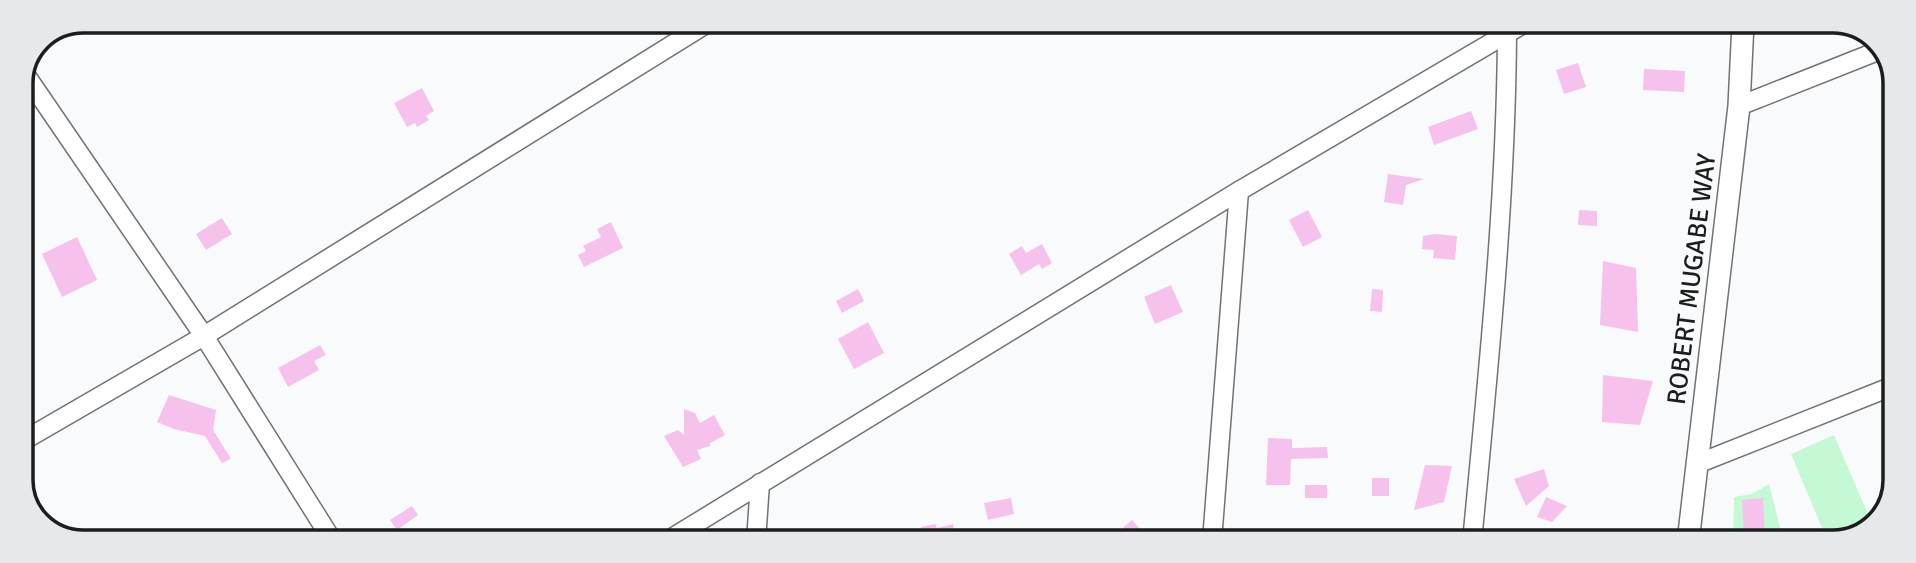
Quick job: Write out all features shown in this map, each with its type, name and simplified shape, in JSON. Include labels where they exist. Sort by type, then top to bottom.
[{"type":"main road","name":"ROBERT MUGABE WAY","points":[[1689,530],[1739,106],[1742,33]]},
{"type":"street","points":[[33,435],[204,336],[691,33]]},
{"type":"street","points":[[684,530],[1239,191],[1507,34]]},
{"type":"street","points":[[1473,530],[1503,186],[1507,34]]},
{"type":"street","points":[[1739,106],[1872,53]]},
{"type":"street","points":[[33,86],[204,336],[326,530]]},
{"type":"street","points":[[1213,530],[1239,191]]},
{"type":"street","points":[[1697,464],[1883,390]]},
{"type":"street","points":[[757,530],[760,482]]},
{"type":"green space","points":[[1834,435],[1868,515],[1849,527],[1823,530],[1791,454]]},
{"type":"green space","points":[[1769,484],[1781,530],[1733,530],[1734,497],[1752,494]]},
{"type":"building","points":[[1578,63],[1586,87],[1564,94],[1556,70]]},
{"type":"building","points":[[1644,69],[1685,71],[1684,92],[1643,90]]},
{"type":"building","points":[[422,88],[434,111],[426,116],[429,120],[417,127],[415,123],[407,127],[394,103]]},
{"type":"building","points":[[1471,111],[1478,129],[1434,145],[1428,127]]},
{"type":"building","points":[[1388,174],[1424,179],[1406,185],[1403,205],[1384,202]]},
{"type":"building","points":[[1308,210],[1322,237],[1303,247],[1289,220]]},
{"type":"building","points":[[1579,210],[1597,211],[1597,226],[1578,225]]},
{"type":"building","points":[[222,218],[232,234],[206,250],[196,234]]},
{"type":"building","points":[[611,222],[623,248],[584,267],[578,255],[586,251],[583,246],[601,237],[597,229]]},
{"type":"building","points":[[1423,236],[1457,236],[1455,260],[1433,258],[1434,250],[1422,249]]},
{"type":"building","points":[[77,237],[97,280],[62,297],[42,254]]},
{"type":"building","points":[[1042,244],[1052,263],[1042,269],[1039,264],[1021,275],[1009,254],[1022,246],[1026,253]]},
{"type":"building","points":[[1603,261],[1636,268],[1638,332],[1600,325]]},
{"type":"building","points":[[1171,285],[1183,312],[1155,324],[1144,297]]},
{"type":"building","points":[[858,289],[864,301],[842,313],[836,301]]},
{"type":"building","points":[[1372,289],[1383,290],[1382,312],[1370,311]]},
{"type":"building","points":[[868,322],[884,353],[854,369],[838,339]]},
{"type":"building","points":[[320,345],[326,355],[314,361],[319,370],[288,387],[278,368]]},
{"type":"building","points":[[1603,375],[1653,381],[1640,425],[1602,422]]},
{"type":"building","points":[[169,395],[216,410],[213,430],[231,459],[222,463],[205,436],[157,422]]},
{"type":"building","points":[[684,409],[695,413],[700,423],[714,415],[725,435],[710,443],[710,446],[697,450],[701,459],[683,467],[664,436],[678,430],[684,435]]},
{"type":"building","points":[[1268,438],[1292,439],[1292,448],[1327,447],[1328,458],[1291,459],[1290,485],[1266,485]]},
{"type":"building","points":[[1425,465],[1452,466],[1444,502],[1414,510]]},
{"type":"building","points":[[1544,469],[1549,486],[1526,506],[1514,479]]},
{"type":"building","points":[[1372,478],[1389,478],[1389,496],[1372,496]]},
{"type":"building","points":[[1305,485],[1327,485],[1327,498],[1305,498]]},
{"type":"building","points":[[1546,497],[1567,506],[1552,522],[1537,517]]},
{"type":"building","points":[[1011,498],[1014,514],[988,520],[984,503]]},
{"type":"building","points":[[1763,498],[1765,530],[1744,530],[1742,500]]},
{"type":"building","points":[[412,506],[418,515],[397,530],[390,520]]},
{"type":"building","points":[[1132,520],[1141,530],[1121,530]]},
{"type":"building","points":[[935,524],[937,528],[953,524],[954,530],[922,530],[921,527]]}]
